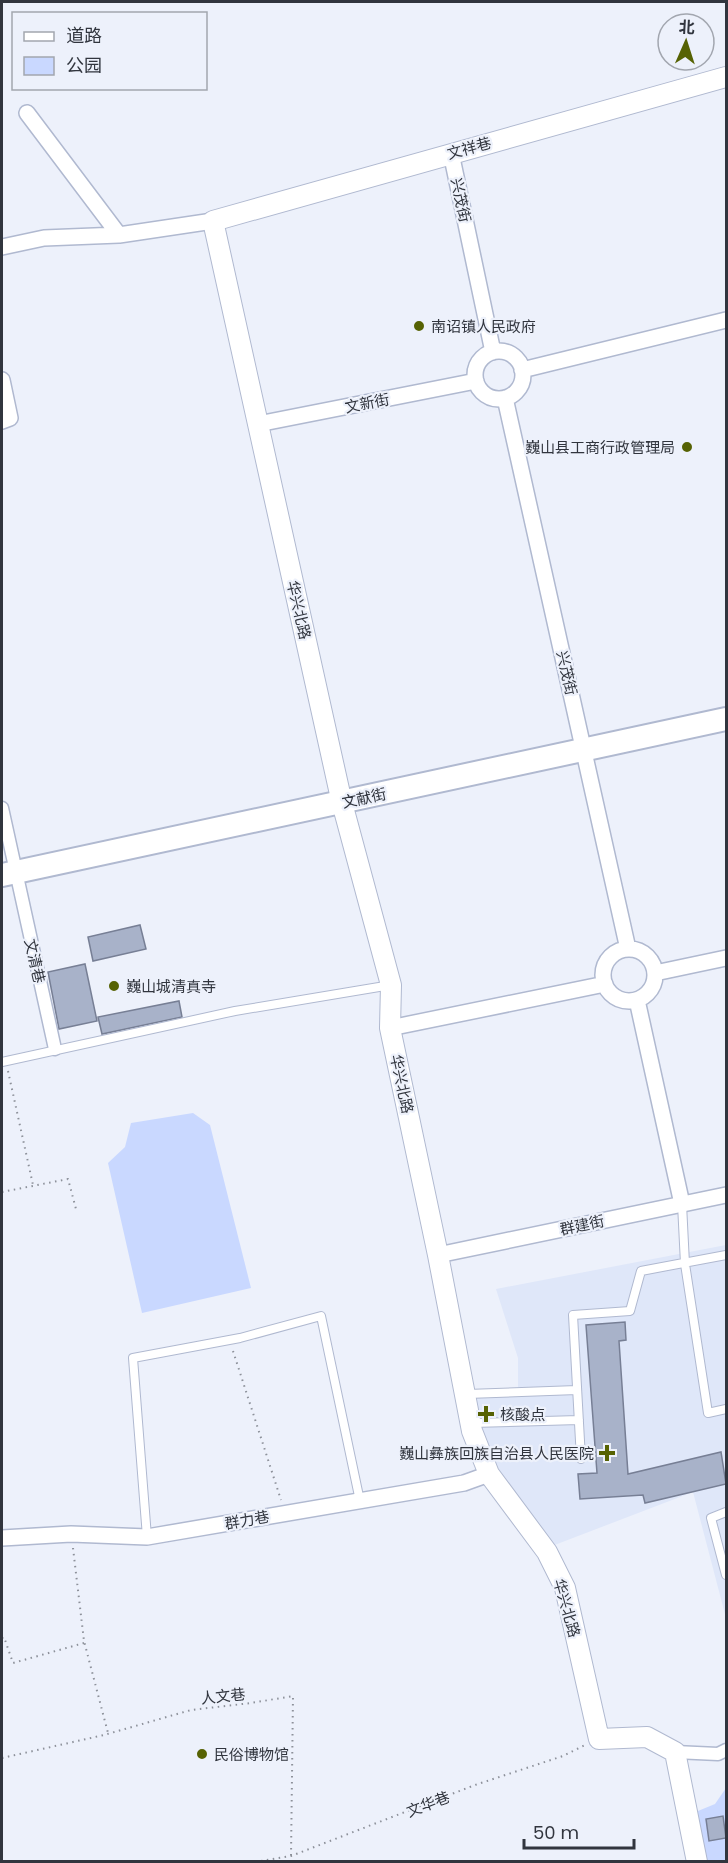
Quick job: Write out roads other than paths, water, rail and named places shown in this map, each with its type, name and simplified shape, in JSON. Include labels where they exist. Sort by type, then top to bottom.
[{"type":"main road","name":"文献街","points":[[8,874],[726,719]]},
{"type":"street","name":"文祥巷","points":[[213,221],[726,77]]},
{"type":"street","points":[[27,113],[119,235]]},
{"type":"street","name":"兴茂街","points":[[451,153],[493,352]]},
{"type":"street","points":[[2,247],[44,238],[119,235],[213,221]]},
{"type":"street","name":"华兴北路","points":[[213,221],[342,803],[392,985],[390,1029],[471,1423],[489,1474],[547,1552],[565,1588],[599,1739],[647,1737],[675,1752]]},
{"type":"street","points":[[522,370],[726,320]]},
{"type":"street","points":[[501,351],[514,357],[522,370],[521,384],[512,396],[490,397],[478,388],[475,374],[481,360],[493,352],[501,351]]},
{"type":"street","points":[[2,380],[10,418],[2,421]]},
{"type":"street","name":"文新街","points":[[258,424],[476,381]]},
{"type":"street","name":"兴茂街","points":[[505,398],[628,949]]},
{"type":"street","name":"文清巷","points":[[2,808],[8,874],[55,1049]]},
{"type":"street","points":[[628,949],[636,950],[649,958],[655,973],[655,980],[648,992],[637,1000],[621,1000],[609,991],[603,976],[607,961],[620,951],[628,949]]},
{"type":"street","points":[[655,973],[726,958]]},
{"type":"street","points":[[390,1029],[605,984]]},
{"type":"street","points":[[637,1000],[682,1204]]},
{"type":"street","name":"群建街","points":[[438,1255],[726,1195]]},
{"type":"street","name":"群力巷","points":[[2,1538],[71,1534],[147,1537],[464,1483],[489,1474]]},
{"type":"street","points":[[697,1862],[675,1752],[718,1754],[726,1750]]},
{"type":"lane","points":[[4,1062],[235,1011],[392,985]]},
{"type":"lane","points":[[682,1204],[685,1264],[708,1413],[726,1409]]},
{"type":"lane","points":[[581,1459],[573,1315],[630,1311],[641,1271],[726,1255]]},
{"type":"lane","points":[[147,1537],[133,1358],[230,1340],[321,1316],[360,1501]]},
{"type":"lane","points":[[465,1394],[578,1390]]},
{"type":"lane","points":[[471,1423],[579,1420]]},
{"type":"lane","points":[[726,1512],[711,1518],[726,1575]]},
{"type":"place","name":"南诏镇人民政府","points":[[419,326]]},
{"type":"place","name":"巍山县工商行政管理局","points":[[687,447]]},
{"type":"place","name":"巍山城清真寺","points":[[114,986]]},
{"type":"place","name":"核酸点","points":[[486,1414]]},
{"type":"place","name":"巍山彝族回族自治县人民医院","points":[[607,1453]]},
{"type":"place","name":"民俗博物馆","points":[[202,1754]]}]
